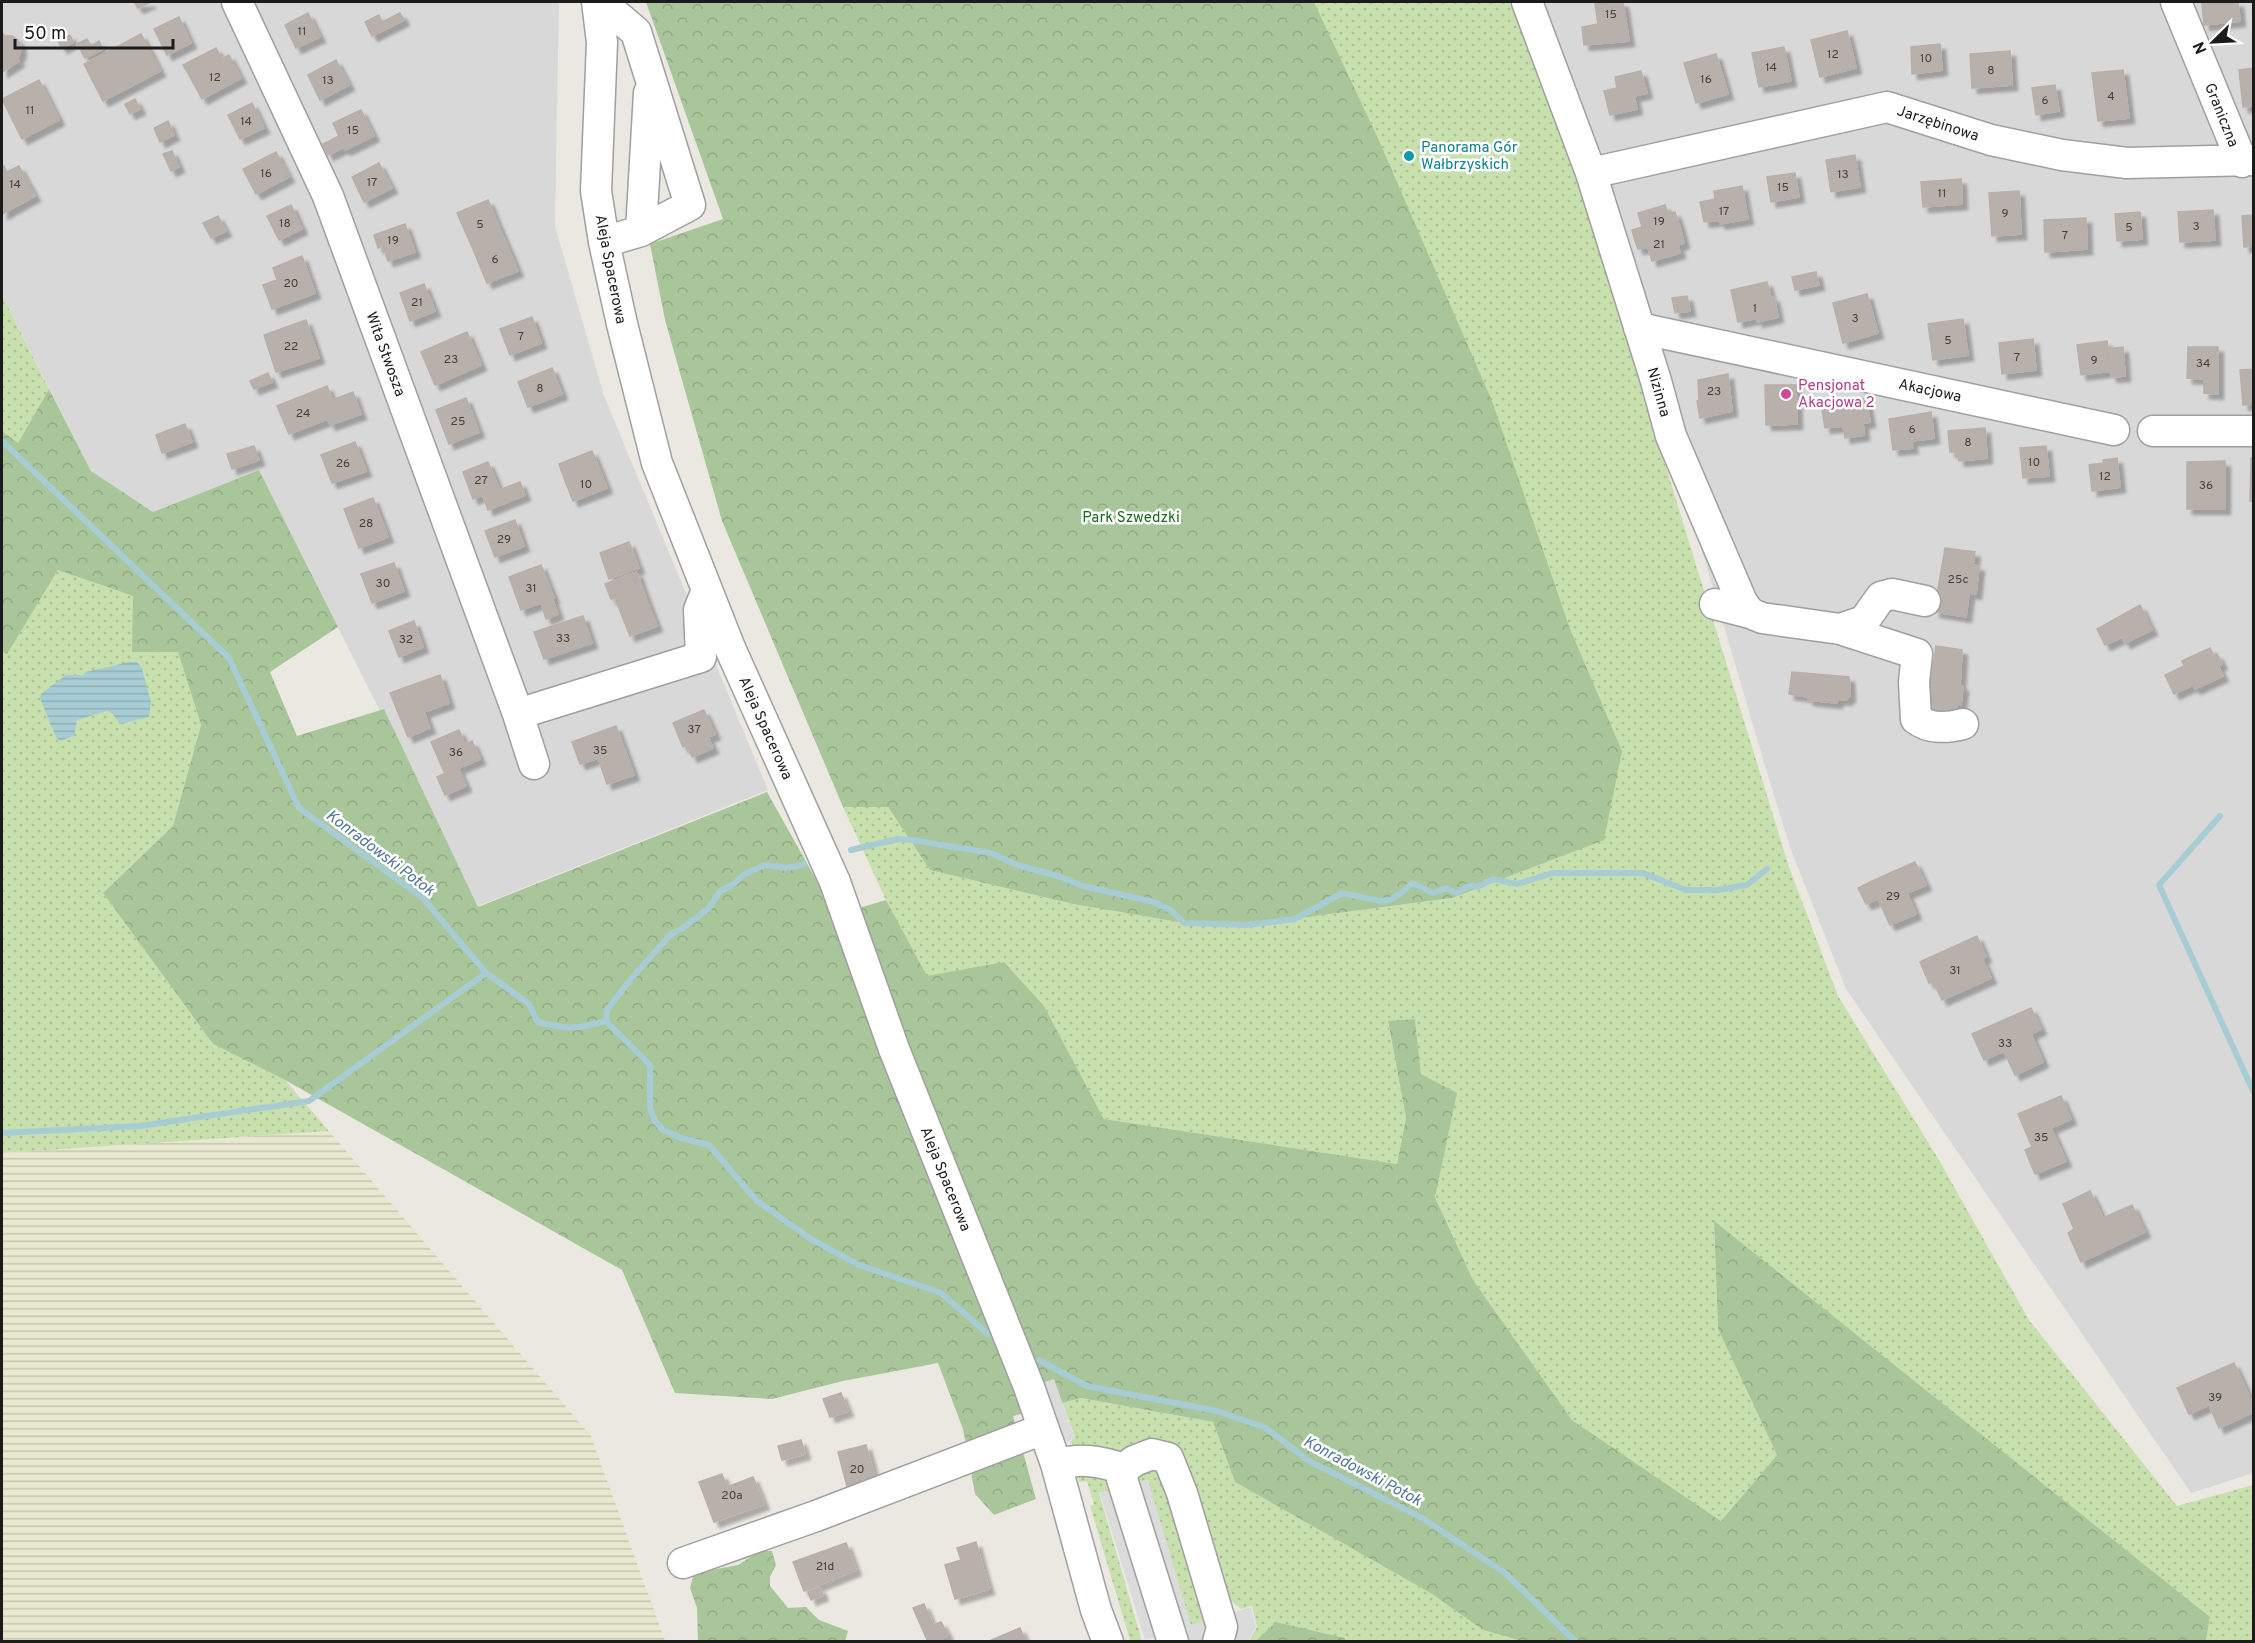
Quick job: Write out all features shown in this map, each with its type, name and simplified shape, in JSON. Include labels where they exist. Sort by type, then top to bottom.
[{"type":"street","name":"Wita Stwosza","points":[[237,2],[328,196],[518,714],[534,764]]},
{"type":"street","points":[[599,2],[636,32],[690,205],[641,231],[604,242]]},
{"type":"street","name":"Aleja Spacerowa","points":[[599,2],[602,42],[596,192],[604,242],[657,463],[736,663],[835,882],[894,1050],[1029,1387],[1056,1464],[1096,1610],[1108,1641]]},
{"type":"street","name":"Nizinna","points":[[1527,2],[1591,173],[1671,436],[1742,602],[1750,613]]},
{"type":"street","name":"Graniczna","points":[[2176,2],[2248,161]]},
{"type":"street","points":[[641,231],[650,77]]},
{"type":"street","name":"Jarzębinowa","points":[[1591,173],[1887,106],[1991,140],[2062,155],[2127,164],[2248,161]]},
{"type":"street","name":"Akacjowa","points":[[1639,328],[2114,430]]},
{"type":"street","points":[[2153,431],[2253,431]]},
{"type":"street","points":[[701,657],[699,610],[707,590]]},
{"type":"street","points":[[1840,629],[1864,621],[1881,597],[1892,594],[1925,601]]},
{"type":"street","points":[[1714,604],[1762,618],[1840,629],[1917,654],[1914,682],[1916,719],[1938,727],[1964,724]]},
{"type":"street","points":[[518,714],[701,657],[719,663],[736,663]]},
{"type":"street","points":[[683,1563],[816,1516],[1043,1429]]},
{"type":"street","points":[[1173,1641],[1122,1479],[1125,1469],[1134,1461],[1152,1454],[1168,1458],[1182,1493],[1222,1627],[1218,1641]]},
{"type":"street","points":[[1056,1464],[1076,1460],[1102,1462],[1125,1469]]},
{"type":"shaded area","points":[[2,2],[559,2],[555,226],[604,396],[768,790],[478,906],[259,470],[153,512],[91,471],[2,295]]},
{"type":"shaded area","points":[[1522,2],[2253,2],[2253,1473],[2191,1493],[1846,989],[1791,850],[1587,159]]},
{"type":"shaded area","points":[[1054,1379],[1075,1439],[1050,1447],[1029,1387]]},
{"type":"shaded area","points":[[1148,1480],[1191,1625],[1251,1607],[1256,1627],[1248,1641],[1161,1641],[1158,1636],[1145,1640],[1100,1493]]},
{"type":"green space","name":"Park Szwedzki","points":[[646,2],[1314,2],[1377,136],[1492,401],[1569,626],[1622,751],[1604,840],[1452,898],[1247,925],[1184,923],[1073,904],[930,870],[888,807],[843,807],[722,521],[665,320],[650,244],[723,219]]},
{"type":"green space","points":[[1314,2],[1510,2],[1571,158],[1789,867],[1838,996],[1939,1160],[2029,1320],[2177,1506],[2253,1485],[2253,1641],[2206,1641],[2210,1617],[1714,1222],[1718,1329],[1777,1455],[1721,1521],[1572,1420],[1473,1280],[1435,1196],[1456,1093],[1421,1074],[1415,1019],[1388,1022],[1406,1118],[1397,1164],[1104,1119],[1044,1006],[926,976],[886,900],[843,807],[888,807],[930,870],[1073,904],[1184,923],[1247,925],[1452,898],[1622,751],[1569,626],[1377,136]]},
{"type":"green space","points":[[2,295],[49,389],[18,443],[2,431]]},
{"type":"green space","points":[[49,389],[91,471],[153,512],[259,470],[338,627],[270,672],[297,736],[384,709],[478,907],[767,792],[836,915],[886,900],[927,976],[1004,962],[1044,1006],[1104,1119],[1397,1164],[1406,1118],[1388,1021],[1415,1019],[1421,1074],[1457,1093],[1435,1197],[1473,1280],[1572,1420],[1721,1521],[1777,1455],[1718,1329],[1714,1221],[2210,1617],[2206,1641],[1522,1641],[1483,1630],[1432,1594],[1235,1482],[1213,1422],[1081,1398],[1013,1416],[1036,1499],[994,1515],[975,1494],[963,1429],[938,1363],[843,1381],[772,1399],[675,1393],[622,1270],[285,1080],[213,1044],[103,893],[173,826],[201,725],[178,652],[132,652],[133,596],[58,570],[7,654],[2,651],[2,431],[18,443]]},
{"type":"green space","points":[[58,570],[133,596],[178,652],[201,725],[173,826],[103,893],[213,1044],[285,1080],[329,1131],[2,1153],[2,651],[7,653]]},
{"type":"green space","points":[[329,1131],[591,1436],[665,1641],[2,1642],[2,1153]]},
{"type":"green space","points":[[1081,1398],[1213,1422],[1235,1482],[1432,1594],[1483,1630],[1522,1641],[1249,1641],[1257,1627],[1252,1606],[1241,1609],[1231,1601],[1221,1600],[1179,1463],[1122,1455],[1076,1454],[1071,1441],[1075,1438],[1063,1403]]},
{"type":"green space","points":[[1141,1466],[1159,1471],[1206,1621],[1186,1641],[1148,1480],[1132,1484]]},
{"type":"green space","points":[[1076,1471],[1108,1479],[1113,1489],[1099,1493],[1142,1641],[1130,1640],[1090,1506],[1094,1505],[1087,1481],[1079,1482]]},
{"type":"green space","points":[[760,1551],[772,1551],[776,1565],[770,1577],[770,1586],[788,1608],[806,1607],[819,1620],[848,1631],[845,1641],[698,1641],[697,1608],[690,1588],[694,1573],[738,1565]]},
{"type":"green space","points":[[1276,1622],[1344,1638],[1346,1641],[1256,1641]]},
{"type":"water","points":[[136,662],[141,666],[151,702],[149,717],[120,724],[112,713],[107,711],[77,720],[74,736],[60,741],[56,737],[40,698],[41,694],[66,675],[83,675],[86,672]]},
{"type":"building","points":[[134,2],[151,2],[138,8]]},
{"type":"building","points":[[1623,2],[1629,41],[1584,45],[1582,27],[1598,24],[1595,4]]},
{"type":"building","points":[[2202,2],[2237,2],[2202,5]]},
{"type":"building","points":[[2238,2],[2240,21],[2204,25],[2202,5]]},
{"type":"building","points":[[308,13],[320,37],[296,48],[285,25]]},
{"type":"building","points":[[400,13],[404,20],[372,36],[365,22],[379,15],[382,22]]},
{"type":"building","points":[[179,17],[191,43],[167,55],[154,29]]},
{"type":"building","points":[[1847,31],[1856,68],[1820,77],[1811,40]]},
{"type":"building","points":[[2,32],[4,36],[17,39],[21,46],[17,58],[19,61],[2,72]]},
{"type":"building","points":[[141,34],[160,71],[103,101],[84,64]]},
{"type":"building","points":[[70,35],[73,42],[62,48],[58,41]]},
{"type":"building","points":[[87,39],[91,46],[99,41],[103,49],[85,58],[77,44]]},
{"type":"building","points":[[1940,44],[1942,70],[1912,74],[1911,47]]},
{"type":"building","points":[[1784,47],[1791,81],[1759,87],[1752,53]]},
{"type":"building","points":[[216,48],[221,58],[189,75],[183,65]]},
{"type":"building","points":[[2010,51],[2012,85],[1972,88],[1970,54]]},
{"type":"building","points":[[1716,54],[1728,94],[1696,103],[1684,63]]},
{"type":"building","points":[[229,55],[241,78],[202,99],[189,75]]},
{"type":"building","points":[[336,60],[349,85],[320,100],[308,75]]},
{"type":"building","points":[[2254,68],[2254,87],[2241,89],[2239,70]]},
{"type":"building","points":[[2123,70],[2129,118],[2098,121],[2092,73]]},
{"type":"building","points":[[1641,71],[1647,93],[1634,96],[1637,109],[1610,115],[1604,91],[1617,88],[1615,77]]},
{"type":"building","points":[[39,80],[59,120],[22,139],[2,99]]},
{"type":"building","points":[[2055,85],[2059,111],[2036,115],[2032,88]]},
{"type":"building","points":[[2254,87],[2254,106],[2243,107],[2241,89]]},
{"type":"building","points":[[135,99],[140,109],[130,114],[125,104]]},
{"type":"building","points":[[252,103],[264,128],[240,139],[228,115]]},
{"type":"building","points":[[361,110],[374,136],[345,150],[333,123]]},
{"type":"building","points":[[168,121],[174,135],[160,142],[154,128]]},
{"type":"building","points":[[339,136],[344,147],[328,155],[323,144]]},
{"type":"building","points":[[172,151],[179,167],[171,171],[163,154]]},
{"type":"building","points":[[276,152],[289,177],[256,194],[243,169]]},
{"type":"building","points":[[1855,155],[1860,187],[1831,192],[1826,160]]},
{"type":"building","points":[[379,163],[392,188],[364,202],[352,177]]},
{"type":"building","points":[[4,166],[7,172],[19,166],[35,196],[2,214],[2,167]]},
{"type":"building","points":[[1795,173],[1799,197],[1771,202],[1767,177]]},
{"type":"building","points":[[1961,179],[1962,204],[1923,207],[1921,182]]},
{"type":"building","points":[[1742,186],[1748,219],[1720,224],[1719,220],[1704,222],[1700,202],[1715,199],[1714,191]]},
{"type":"building","points":[[2019,191],[2021,234],[1992,236],[1989,193]]},
{"type":"building","points":[[488,200],[502,234],[472,247],[457,213]]},
{"type":"building","points":[[291,205],[302,229],[279,240],[267,216]]},
{"type":"building","points":[[1665,205],[1668,214],[1675,212],[1680,227],[1635,241],[1632,230],[1642,227],[1638,213]]},
{"type":"building","points":[[2213,210],[2215,240],[2180,242],[2178,212]]},
{"type":"building","points":[[2140,212],[2142,239],[2117,241],[2115,214]]},
{"type":"building","points":[[2254,215],[2254,246],[2244,247],[2242,216]]},
{"type":"building","points":[[218,216],[226,231],[211,238],[203,223]]},
{"type":"building","points":[[2086,218],[2087,249],[2045,252],[2044,220]]},
{"type":"building","points":[[405,224],[415,252],[388,261],[383,246],[378,248],[374,235]]},
{"type":"building","points":[[1680,227],[1684,243],[1678,245],[1680,253],[1652,261],[1648,247],[1638,249],[1635,241]]},
{"type":"building","points":[[502,234],[518,271],[487,283],[472,247]]},
{"type":"building","points":[[302,256],[315,293],[272,309],[263,285],[277,280],[273,268]]},
{"type":"building","points":[[1816,272],[1819,285],[1795,290],[1792,277]]},
{"type":"building","points":[[1767,282],[1771,298],[1774,297],[1778,317],[1757,322],[1757,318],[1738,322],[1731,290]]},
{"type":"building","points":[[424,284],[435,311],[410,321],[400,293]]},
{"type":"building","points":[[1867,294],[1878,333],[1843,343],[1833,303]]},
{"type":"building","points":[[1687,296],[1690,311],[1675,313],[1672,298]]},
{"type":"building","points":[[532,317],[541,343],[510,355],[500,329]]},
{"type":"building","points":[[1963,319],[1968,355],[1933,360],[1928,324]]},
{"type":"building","points":[[306,320],[319,358],[276,372],[264,335]]},
{"type":"building","points":[[467,332],[481,365],[435,385],[421,352]]},
{"type":"building","points":[[2033,339],[2036,370],[2002,374],[1999,343]]},
{"type":"building","points":[[2107,341],[2110,371],[2081,375],[2077,345]]},
{"type":"building","points":[[2123,347],[2125,376],[2111,377],[2108,349]]},
{"type":"building","points":[[2188,347],[2218,347],[2218,394],[2204,393],[2204,379],[2187,378]]},
{"type":"building","points":[[552,368],[562,394],[528,407],[518,382]]},
{"type":"building","points":[[2254,369],[2254,404],[2243,405],[2240,370]]},
{"type":"building","points":[[268,373],[272,382],[254,389],[250,381]]},
{"type":"building","points":[[1728,374],[1732,411],[1700,418],[1697,401],[1699,401],[1698,380]]},
{"type":"building","points":[[1765,385],[1796,385],[1797,424],[1766,425]]},
{"type":"building","points":[[327,386],[332,399],[322,404],[328,419],[289,434],[277,406]]},
{"type":"building","points":[[353,392],[361,414],[330,425],[322,404]]},
{"type":"building","points":[[466,398],[479,432],[449,444],[436,410]]},
{"type":"building","points":[[1846,398],[1846,401],[1866,398],[1870,422],[1863,423],[1864,435],[1845,438],[1843,426],[1825,428],[1821,403]]},
{"type":"building","points":[[1931,412],[1934,438],[1911,441],[1913,448],[1893,450],[1889,419]]},
{"type":"building","points":[[185,424],[192,442],[162,453],[156,435]]},
{"type":"building","points":[[1985,428],[1987,458],[1959,461],[1957,452],[1950,452],[1948,431]]},
{"type":"building","points":[[355,442],[366,471],[332,483],[321,455]]},
{"type":"building","points":[[254,446],[259,460],[232,469],[227,454]]},
{"type":"building","points":[[2046,446],[2049,476],[2023,478],[2020,448]]},
{"type":"building","points":[[592,451],[599,468],[565,481],[559,464]]},
{"type":"building","points":[[2117,458],[2120,487],[2092,491],[2089,465]]},
{"type":"building","points":[[2251,458],[2254,458],[2254,501],[2250,501]]},
{"type":"building","points":[[2225,461],[2225,509],[2187,509],[2187,462]]},
{"type":"building","points":[[488,462],[499,488],[473,499],[463,472]]},
{"type":"building","points":[[599,468],[607,488],[573,501],[565,481]]},
{"type":"building","points":[[520,482],[525,495],[488,510],[483,496]]},
{"type":"building","points":[[373,498],[388,537],[359,548],[344,509]]},
{"type":"building","points":[[515,520],[524,546],[495,557],[485,531]]},
{"type":"building","points":[[629,542],[639,568],[609,579],[600,553]]},
{"type":"building","points":[[1945,548],[1975,552],[1973,565],[1979,566],[1976,594],[1969,593],[1966,617],[1934,612]]},
{"type":"building","points":[[394,563],[404,591],[372,603],[361,574]]},
{"type":"building","points":[[541,565],[554,598],[521,610],[509,577]]},
{"type":"building","points":[[637,572],[642,587],[611,599],[605,584]]},
{"type":"building","points":[[642,587],[649,606],[622,616],[615,598]]},
{"type":"building","points":[[552,598],[558,614],[546,619],[541,603]]},
{"type":"building","points":[[2140,605],[2152,630],[2125,643],[2122,637],[2105,645],[2097,629]]},
{"type":"building","points":[[649,606],[657,626],[630,636],[622,616]]},
{"type":"building","points":[[583,616],[592,643],[544,659],[534,632]]},
{"type":"building","points":[[414,621],[423,647],[399,657],[389,631]]},
{"type":"building","points":[[1936,646],[1962,650],[1960,686],[1963,686],[1961,705],[1957,704],[1955,719],[1926,715]]},
{"type":"building","points":[[2210,648],[2214,656],[2217,654],[2222,664],[2218,666],[2223,676],[2195,689],[2193,685],[2174,694],[2165,675],[2184,666],[2182,661]]},
{"type":"building","points":[[1792,672],[1849,677],[1850,696],[1846,700],[1838,699],[1837,703],[1808,700],[1809,697],[1789,694]]},
{"type":"building","points":[[440,675],[449,703],[424,712],[430,728],[408,737],[390,693]]},
{"type":"building","points":[[704,710],[715,734],[708,737],[713,748],[692,757],[687,745],[683,747],[673,723]]},
{"type":"building","points":[[616,726],[634,775],[607,784],[598,758],[580,764],[572,742]]},
{"type":"building","points":[[459,730],[465,744],[472,741],[480,759],[445,774],[431,742]]},
{"type":"building","points":[[458,768],[466,786],[445,795],[437,777]]},
{"type":"building","points":[[1915,862],[1926,885],[1907,893],[1916,914],[1890,925],[1870,882]]},
{"type":"building","points":[[1870,882],[1878,899],[1866,904],[1858,888]]},
{"type":"building","points":[[1977,936],[1986,957],[1982,958],[1991,978],[1942,1000],[1933,981],[1929,983],[1920,962]]},
{"type":"building","points":[[2031,1008],[2041,1029],[2031,1034],[2043,1062],[2015,1075],[2004,1051],[1984,1060],[1972,1034]]},
{"type":"building","points":[[2061,1096],[2071,1119],[2051,1128],[2066,1161],[2035,1174],[2025,1150],[2032,1147],[2018,1114]]},
{"type":"building","points":[[2090,1191],[2103,1218],[2132,1205],[2145,1232],[2081,1262],[2068,1233],[2074,1229],[2063,1204]]},
{"type":"building","points":[[2234,1363],[2254,1407],[2254,1412],[2219,1428],[2209,1405],[2189,1414],[2177,1388]]},
{"type":"building","points":[[841,1393],[848,1411],[830,1417],[823,1399]]},
{"type":"building","points":[[801,1440],[805,1454],[782,1460],[778,1446]]},
{"type":"building","points":[[866,1445],[877,1486],[849,1494],[838,1452]]},
{"type":"building","points":[[722,1474],[727,1487],[753,1477],[764,1504],[714,1522],[699,1482]]},
{"type":"building","points":[[976,1542],[984,1572],[950,1582],[945,1565],[961,1560],[957,1548]]},
{"type":"building","points":[[846,1543],[856,1570],[804,1591],[793,1562]]},
{"type":"building","points":[[984,1572],[989,1589],[955,1599],[950,1582]]},
{"type":"building","points":[[820,1588],[823,1595],[811,1600],[808,1592]]},
{"type":"building","points":[[924,1604],[933,1625],[941,1622],[948,1635],[935,1642],[928,1642],[913,1608]]},
{"type":"building","points":[[1020,1628],[1026,1642],[987,1642]]},
{"type":"waterway","name":"Konradowski Potok","points":[[2,441],[229,658],[299,808],[423,898],[486,973],[529,1004],[538,1022],[572,1028],[606,1021],[650,1065],[650,1108],[655,1121],[663,1130],[681,1138],[709,1145],[757,1201],[811,1239],[859,1265],[941,1293],[988,1334]]},
{"type":"waterway","points":[[2220,816],[2159,885],[2254,1093]]},
{"type":"waterway","points":[[851,850],[898,839],[991,853],[1017,865],[1058,876],[1083,886],[1154,902],[1172,911],[1184,923],[1247,925],[1295,919],[1342,893],[1380,901],[1390,900],[1412,883],[1433,893],[1447,888],[1456,893],[1471,885],[1477,887],[1493,879],[1517,884],[1553,873],[1643,873],[1686,890],[1717,890],[1747,885],[1767,869]]},
{"type":"waterway","points":[[606,1021],[607,1010],[630,980],[671,934],[683,928],[709,908],[720,891],[745,874],[765,865],[788,868],[804,864]]},
{"type":"waterway","points":[[2,1133],[140,1126],[309,1101],[486,973]]},
{"type":"waterway","name":"Konradowski Potok","points":[[1039,1360],[1087,1386],[1217,1411],[1266,1428],[1309,1461],[1422,1518],[1505,1573],[1576,1642]]},
{"type":"place","name":"Panorama Gór Wałbrzyskich","points":[[1409,156]]},
{"type":"place","name":"Pensjonat Akacjowa 2","points":[[1786,394]]}]
